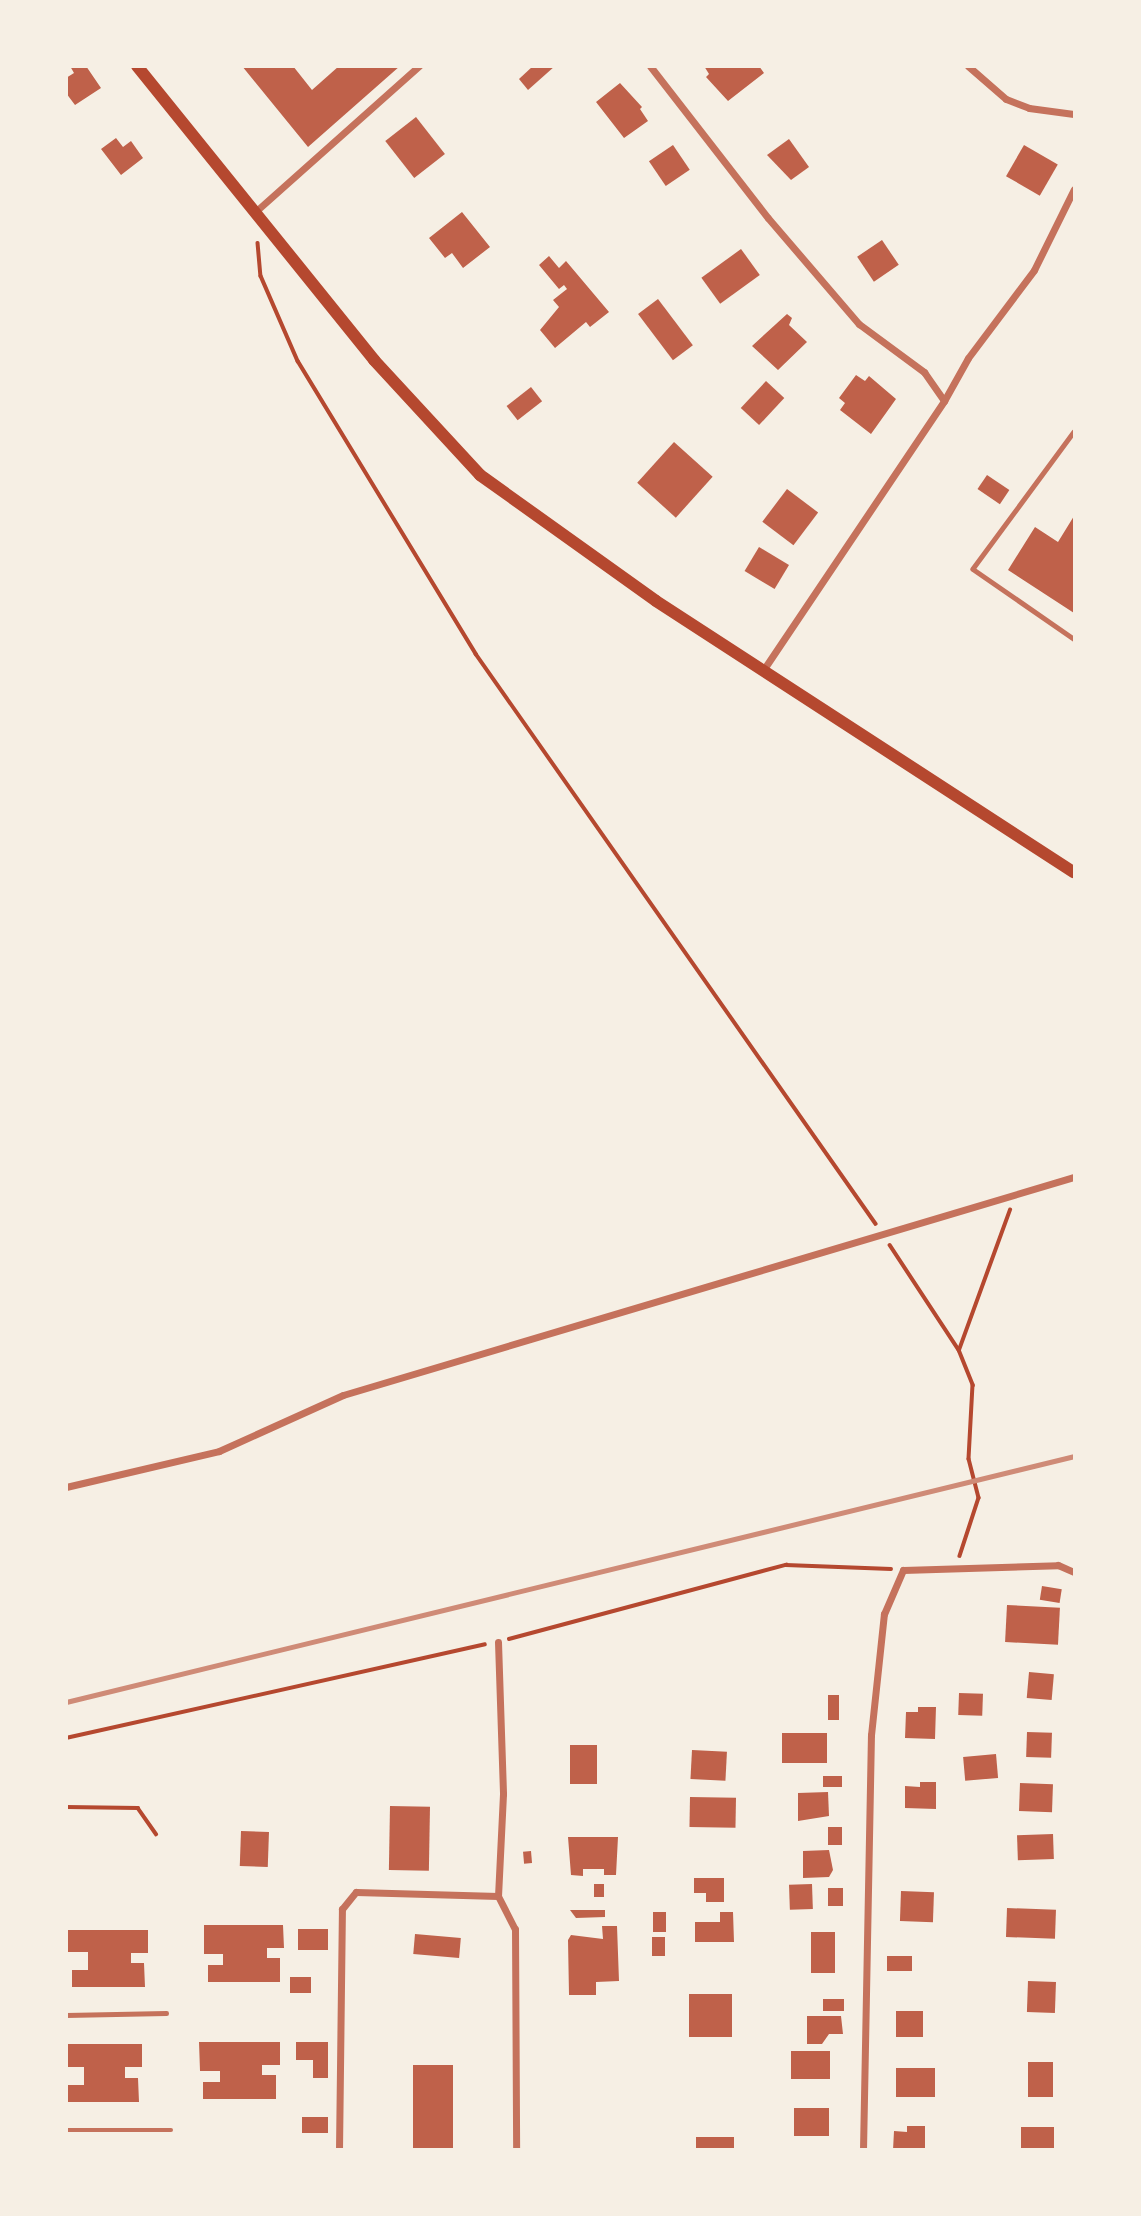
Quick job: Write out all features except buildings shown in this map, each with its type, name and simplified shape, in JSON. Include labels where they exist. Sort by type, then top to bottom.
[{"type":"main road","points":[[137,66],[307,280],[445,443],[490,483],[656,601],[1074,872]]},
{"type":"street","points":[[255,212],[419,66]]},
{"type":"street","points":[[650,66],[768,218],[859,324],[924,372],[944,401]]},
{"type":"street","points":[[968,66],[1006,99],[1029,108],[1074,114]]},
{"type":"street","points":[[763,670],[944,401],[968,358],[1034,270],[1074,189]]},
{"type":"street","points":[[66,1487],[219,1451],[343,1395],[1074,1177]]},
{"type":"street","points":[[863,2150],[871,1735],[884,1614],[903,1570],[958,1565],[1058,1565],[1074,1572]]},
{"type":"street","points":[[498,1642],[503,1794],[498,1896],[515,1929],[516,2150]]},
{"type":"street","points":[[339,2150],[342,1909],[356,1892],[498,1896]]},
{"type":"lane","points":[[1074,432],[973,569],[1074,639]]},
{"type":"lane","points":[[66,2015],[166,2013]]},
{"type":"lane","points":[[66,2130],[171,2130]]},
{"type":"path","points":[[255,212],[261,276],[298,360],[476,654],[884,1235],[959,1350],[973,1385],[970,1459],[979,1498],[958,1565]]},
{"type":"path","points":[[959,1350],[990,1252],[1016,1195]]},
{"type":"path","points":[[66,1807],[138,1808],[156,1834]]},
{"type":"railway","points":[[66,1702],[1074,1456]]}]
